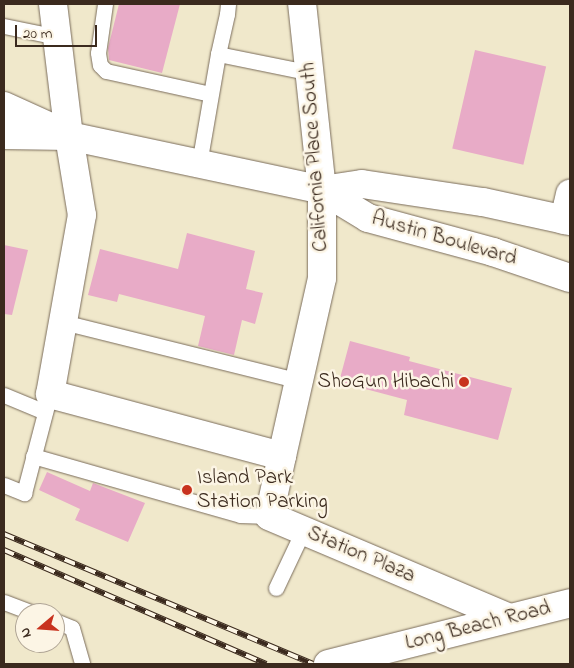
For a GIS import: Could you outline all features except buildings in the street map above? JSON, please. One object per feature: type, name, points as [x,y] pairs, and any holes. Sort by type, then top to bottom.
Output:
[{"type":"street","points":[[53,4],[69,136],[82,215],[47,403],[282,456],[270,516]]},
{"type":"street","name":"California Place South","points":[[282,456],[322,278],[322,190],[311,73],[302,4]]},
{"type":"street","name":"Austin Boulevard","points":[[4,106],[69,136]]},
{"type":"street","name":"Austin Boulevard","points":[[4,135],[69,136],[322,190],[368,218],[493,252],[570,278]]},
{"type":"street","name":"Austin Boulevard","points":[[322,190],[362,184],[483,202],[568,212]]},
{"type":"street","name":"Station Plaza","points":[[270,516],[509,618]]},
{"type":"street","name":"Long Beach Road","points":[[328,664],[570,603]]},
{"type":"lane","points":[[105,4],[98,54],[100,65],[106,71],[211,94]]},
{"type":"lane","points":[[198,164],[218,54],[228,14],[228,4]]},
{"type":"lane","points":[[4,26],[57,37]]},
{"type":"lane","points":[[218,54],[311,73]]},
{"type":"lane","points":[[63,322],[300,381]]},
{"type":"lane","points":[[4,395],[47,403],[24,493],[4,485]]},
{"type":"lane","points":[[33,456],[232,513],[270,516]]},
{"type":"lane","points":[[276,588],[303,531]]},
{"type":"lane","points":[[65,626],[72,628],[82,664]]},
{"type":"railway","points":[[4,534],[313,664]]},
{"type":"railway","points":[[4,550],[266,664]]},
{"type":"place","name":"ShoGun Hibachi","points":[[464,382]]},
{"type":"place","name":"Island Park Station Parking","points":[[187,490]]}]
